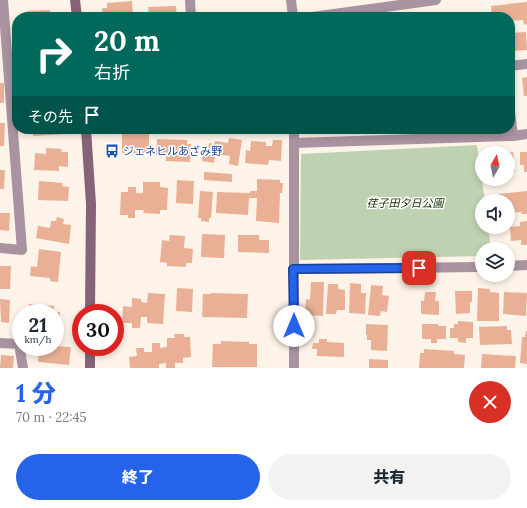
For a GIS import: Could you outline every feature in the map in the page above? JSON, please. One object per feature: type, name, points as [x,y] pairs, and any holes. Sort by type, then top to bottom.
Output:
[{"type":"street","points":[[3,0],[12,118]]},
{"type":"street","points":[[75,0],[76,12]]},
{"type":"street","points":[[190,0],[191,12]]},
{"type":"street","points":[[291,0],[292,12]]},
{"type":"street","points":[[348,12],[436,0]]},
{"type":"street","points":[[515,65],[527,64]]},
{"type":"street","points":[[0,248],[22,250],[13,134]]},
{"type":"street","points":[[86,134],[91,204],[90,304]]},
{"type":"street","points":[[294,134],[294,368]]},
{"type":"street","points":[[294,143],[513,136],[527,134]]},
{"type":"street","points":[[515,266],[527,265]]},
{"type":"street","points":[[293,269],[475,268]]},
{"type":"street","points":[[0,343],[19,344],[23,368]]},
{"type":"street","points":[[90,356],[90,368]]},
{"type":"green space","name":"荏子田夕日公園","points":[[477,145],[475,146],[475,186],[483,186],[484,194],[475,194],[475,234],[489,234],[490,242],[475,242],[475,256],[300,260],[301,154]]},
{"type":"building","points":[[132,1],[133,12],[102,12],[102,8],[107,8],[107,3]]},
{"type":"building","points":[[527,2],[527,24],[524,25],[523,20],[515,21],[515,12],[492,12],[491,6]]},
{"type":"building","points":[[176,6],[177,12],[149,12],[148,7]]},
{"type":"building","points":[[50,10],[50,12],[27,12]]},
{"type":"building","points":[[526,32],[527,50],[515,51],[515,33]]},
{"type":"building","points":[[527,77],[527,96],[524,96],[522,78]]},
{"type":"building","points":[[0,83],[4,83],[4,103],[0,103]]},
{"type":"building","points":[[0,123],[5,123],[4,146],[0,146]]},
{"type":"building","points":[[33,134],[67,134],[33,136]]},
{"type":"building","points":[[122,134],[149,134],[149,153],[122,153]]},
{"type":"building","points":[[229,138],[242,140],[238,166],[229,164],[230,156],[215,154],[214,163],[202,161],[204,150],[208,150],[209,143],[214,144],[215,141],[228,143]]},
{"type":"building","points":[[157,139],[187,140],[187,144],[191,144],[190,162],[166,161],[166,155],[156,155]]},
{"type":"building","points":[[273,140],[282,140],[281,161],[269,160],[268,165],[245,163],[246,150],[250,151],[251,141],[266,142],[266,146],[272,146]]},
{"type":"building","points":[[46,148],[62,149],[61,152],[68,152],[68,167],[59,166],[59,171],[34,170],[35,153],[46,154]]},
{"type":"building","points":[[520,152],[527,152],[527,172],[524,172],[524,165],[520,165]]},
{"type":"building","points":[[0,170],[5,170],[4,189],[0,189]]},
{"type":"building","points":[[204,172],[232,174],[232,182],[204,180]]},
{"type":"building","points":[[257,179],[280,180],[280,183],[283,183],[282,193],[280,193],[279,223],[256,221],[257,198],[249,198],[248,215],[216,213],[217,192],[250,193],[250,191],[257,191]]},
{"type":"building","points":[[177,180],[194,181],[193,204],[176,203]]},
{"type":"building","points":[[39,181],[63,183],[62,186],[69,187],[68,201],[38,200]]},
{"type":"building","points":[[143,182],[160,182],[160,187],[168,188],[167,210],[160,210],[160,214],[143,213],[144,210],[135,210],[135,218],[128,218],[128,215],[120,215],[121,192],[128,192],[128,187],[136,187],[136,193],[143,193]]},
{"type":"building","points":[[200,191],[213,192],[211,218],[209,218],[209,222],[201,221],[201,218],[198,218]]},
{"type":"building","points":[[527,191],[527,214],[522,214],[521,212],[515,212],[515,194],[498,194]]},
{"type":"building","points":[[0,213],[10,213],[9,231],[0,230]]},
{"type":"building","points":[[57,217],[64,219],[63,224],[71,225],[69,244],[36,238],[38,226],[50,228],[51,221],[56,221]]},
{"type":"building","points":[[527,221],[527,245],[521,245],[521,240],[511,241],[510,234],[515,234],[515,226],[520,226],[520,222]]},
{"type":"building","points":[[202,234],[225,235],[224,258],[201,257]]},
{"type":"building","points":[[170,235],[185,236],[184,248],[193,249],[192,263],[186,263],[186,267],[167,266],[167,263],[160,262],[162,240],[169,241]]},
{"type":"building","points":[[238,235],[259,235],[259,240],[269,240],[269,253],[238,252]]},
{"type":"building","points":[[39,249],[61,252],[58,282],[50,281],[50,278],[30,276],[31,266],[37,267]]},
{"type":"building","points":[[0,266],[11,266],[10,289],[0,289]]},
{"type":"building","points":[[311,282],[324,282],[323,316],[305,315],[306,299],[310,300]]},
{"type":"building","points":[[350,283],[361,284],[361,293],[366,293],[365,314],[349,313]]},
{"type":"building","points":[[328,284],[338,284],[338,289],[345,290],[345,310],[337,310],[336,314],[326,314]]},
{"type":"building","points":[[371,285],[383,286],[382,295],[389,296],[387,312],[381,311],[380,316],[368,315]]},
{"type":"building","points":[[177,288],[193,289],[192,312],[176,311]]},
{"type":"building","points":[[478,288],[490,289],[490,292],[499,293],[499,321],[477,321]]},
{"type":"building","points":[[455,291],[472,291],[470,313],[456,314]]},
{"type":"building","points":[[425,292],[436,292],[435,301],[439,301],[439,315],[421,314],[421,301],[424,301]]},
{"type":"building","points":[[504,292],[527,293],[526,316],[503,314]]},
{"type":"building","points":[[148,293],[165,294],[163,324],[147,323],[147,317],[141,317],[140,328],[132,328],[132,323],[124,323],[124,306],[132,307],[132,298],[141,299],[141,302],[147,303]]},
{"type":"building","points":[[203,294],[248,294],[247,318],[202,317]]},
{"type":"building","points":[[0,299],[10,300],[9,323],[1,322]]},
{"type":"building","points":[[458,321],[473,322],[473,338],[466,338],[466,343],[458,342],[458,338],[450,338],[450,328],[454,328],[454,324],[458,324]]},
{"type":"building","points":[[366,324],[388,325],[387,351],[371,350],[371,340],[367,340],[366,335]]},
{"type":"building","points":[[422,324],[438,324],[439,326],[446,326],[446,339],[437,339],[437,343],[431,343],[431,339],[422,339]]},
{"type":"building","points":[[507,326],[507,330],[511,330],[512,344],[480,345],[479,327]]},
{"type":"building","points":[[526,331],[527,364],[520,363],[522,337],[525,337]]},
{"type":"building","points":[[174,334],[184,334],[184,337],[190,337],[191,357],[183,358],[183,363],[175,363],[175,368],[166,368],[166,363],[159,364],[159,368],[130,368],[129,357],[137,356],[136,348],[144,348],[144,352],[152,352],[152,343],[160,343],[160,348],[167,347],[167,338],[175,338]]},
{"type":"building","points":[[319,339],[327,339],[327,342],[344,343],[344,357],[317,356],[317,349],[312,349],[313,343],[319,343]]},
{"type":"building","points":[[221,341],[249,342],[249,344],[257,344],[257,367],[212,367],[213,344],[221,344]]},
{"type":"building","points":[[64,347],[71,347],[69,365],[38,362],[38,356],[64,356]]},
{"type":"building","points":[[424,349],[454,351],[454,354],[465,355],[464,368],[419,368],[420,353],[424,353]]},
{"type":"building","points":[[482,354],[516,356],[515,368],[481,368]]},
{"type":"building","points":[[1,355],[14,356],[13,368],[0,368]]},
{"type":"building","points":[[369,359],[388,360],[388,368],[369,368]]},
{"type":"place","name":"ジェネヒルあざみ野","points":[[112,151]]},
{"type":"route","points":[[294,326],[293,269],[419,268]]}]
